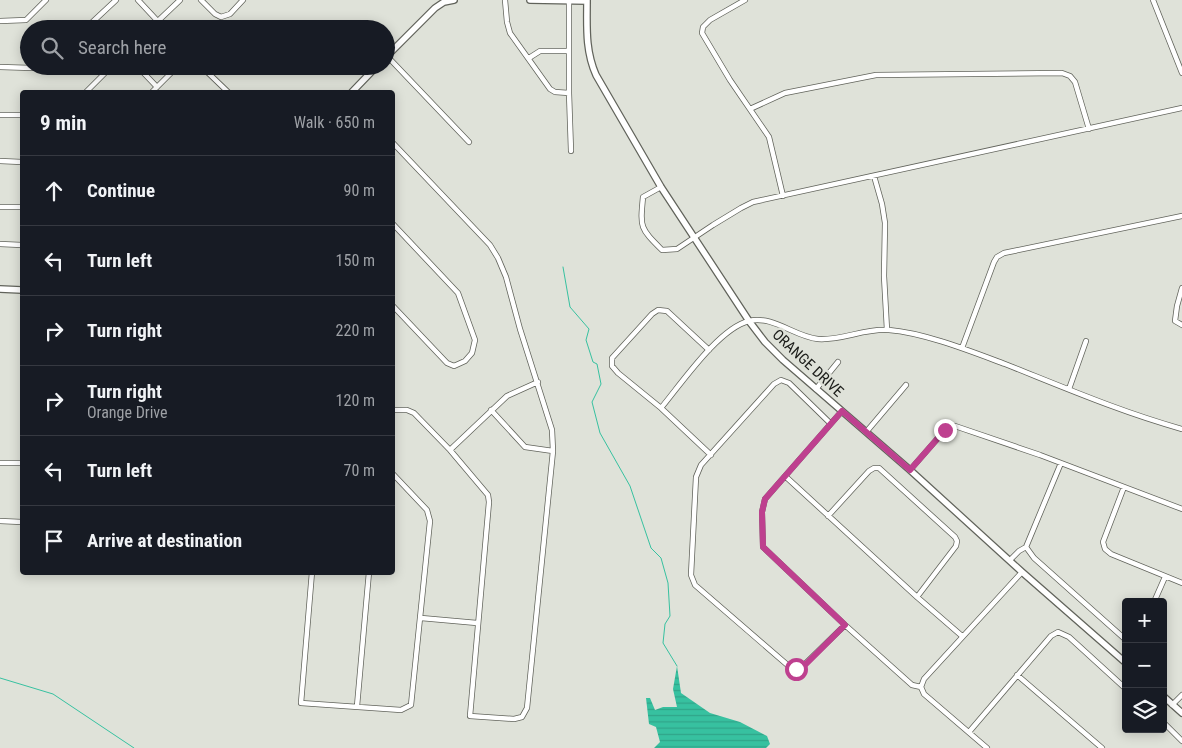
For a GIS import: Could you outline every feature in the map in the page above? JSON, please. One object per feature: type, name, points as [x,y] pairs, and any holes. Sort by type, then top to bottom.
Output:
[{"type":"street","points":[[26,20],[46,0]]},
{"type":"street","points":[[95,20],[116,0]]},
{"type":"street","points":[[138,0],[157,20]]},
{"type":"street","points":[[159,20],[180,0]]},
{"type":"street","points":[[201,0],[215,14],[221,17],[230,14],[243,0]]},
{"type":"street","points":[[395,49],[435,8],[444,2],[454,0]]},
{"type":"street","points":[[505,0],[508,30],[550,89],[556,92],[569,93]]},
{"type":"street","points":[[530,0],[587,0]]},
{"type":"street","points":[[569,0],[571,150]]},
{"type":"street","name":"ORANGE DRIVE","points":[[587,0],[588,44],[590,60],[596,75],[661,187],[749,320],[774,351],[867,431],[1022,572],[1122,660]]},
{"type":"street","points":[[745,0],[710,20],[703,27],[702,34],[771,142],[783,196]]},
{"type":"street","points":[[1153,0],[1182,73]]},
{"type":"street","points":[[0,21],[20,20]]},
{"type":"street","points":[[529,58],[540,51],[569,51]]},
{"type":"street","points":[[395,65],[469,142]]},
{"type":"street","points":[[0,67],[20,68]]},
{"type":"street","points":[[750,109],[785,93],[876,75],[1062,73],[1070,76],[1074,82],[1090,129]]},
{"type":"street","points":[[88,90],[103,75]]},
{"type":"street","points":[[146,75],[157,87]]},
{"type":"street","points":[[154,90],[169,75]]},
{"type":"street","points":[[210,75],[226,90]]},
{"type":"street","points":[[354,90],[368,75]]},
{"type":"street","points":[[661,187],[644,197],[641,220],[643,231],[662,250],[678,249],[753,202],[1182,108]]},
{"type":"street","points":[[0,115],[20,115]]},
{"type":"street","points":[[395,145],[490,245],[498,258],[506,277],[520,329],[552,430],[553,451],[527,708],[522,717],[514,719],[470,716],[489,498],[486,491],[450,450],[414,413],[407,410],[395,410]]},
{"type":"street","points":[[0,161],[20,162]]},
{"type":"street","points":[[874,176],[885,223],[884,276],[887,330]]},
{"type":"street","points":[[0,207],[20,207]]},
{"type":"street","points":[[962,348],[997,257],[1004,253],[1182,217]]},
{"type":"street","points":[[395,226],[458,293],[475,340],[472,353],[465,361],[454,366],[447,363],[395,308]]},
{"type":"street","points":[[0,244],[20,245]]},
{"type":"street","points":[[1182,288],[1175,315],[1175,321],[1182,325]]},
{"type":"street","points":[[0,289],[20,290]]},
{"type":"street","points":[[709,350],[667,311],[658,310],[652,314],[612,358],[612,366],[712,454]]},
{"type":"street","points":[[661,408],[709,350],[730,329],[749,320],[772,323],[821,339],[887,330],[914,334],[962,348],[1130,413],[1182,429]]},
{"type":"street","points":[[1069,389],[1086,341]]},
{"type":"street","points":[[816,389],[838,362]]},
{"type":"street","points":[[830,423],[789,383],[781,380],[774,384],[701,465],[696,477],[691,575],[696,585],[791,668],[802,668],[845,625]]},
{"type":"street","points":[[450,450],[510,394],[538,382]]},
{"type":"street","points":[[867,431],[906,385]]},
{"type":"street","points":[[491,410],[525,447],[553,451]]},
{"type":"street","points":[[842,411],[765,499],[762,512],[763,547],[845,625],[912,685],[922,686]]},
{"type":"street","points":[[910,470],[945,430],[954,426],[1061,463],[1182,510]]},
{"type":"street","points":[[0,463],[20,463]]},
{"type":"street","points":[[1010,560],[1019,551],[1026,548],[1061,463]]},
{"type":"street","points":[[828,516],[869,471],[879,468],[955,537],[957,541],[956,546],[917,597]]},
{"type":"street","points":[[312,575],[301,703],[402,710],[411,706],[430,522],[426,510],[395,476]]},
{"type":"street","points":[[785,476],[962,636]]},
{"type":"street","points":[[1124,487],[1103,542],[1105,550],[1182,583]]},
{"type":"street","points":[[0,521],[20,522]]},
{"type":"street","points":[[1026,548],[1034,558],[1122,636]]},
{"type":"street","points":[[987,748],[924,694],[922,686],[924,679],[1022,572]]},
{"type":"street","points":[[357,706],[369,575]]},
{"type":"street","points":[[1156,598],[1165,576]]},
{"type":"street","points":[[420,618],[477,623]]},
{"type":"street","points":[[969,732],[1017,674],[1051,636],[1058,632],[1069,637],[1125,688]]},
{"type":"street","points":[[1017,674],[1102,748]]},
{"type":"street","points":[[1172,705],[1182,695]]},
{"type":"street","points":[[1167,700],[1182,713]]},
{"type":"street","points":[[1167,726],[1182,741]]},
{"type":"shaded area","points":[[677,666],[681,693],[710,713],[740,722],[767,736],[770,744],[766,748],[654,748],[660,742],[656,727],[649,724],[646,698],[650,698],[655,710],[663,707],[677,707],[673,689]]},
{"type":"waterway","points":[[563,267],[570,307],[589,329],[586,340],[593,362],[597,364],[601,384],[592,402],[600,433],[630,486],[651,548],[661,558],[668,583],[670,616],[665,624],[663,643],[677,666]]},
{"type":"waterway","points":[[0,678],[53,694],[134,748]]},
{"type":"route","points":[[796,669],[802,668],[845,625],[763,547],[762,512],[765,499],[842,411],[910,470],[945,430]]}]
